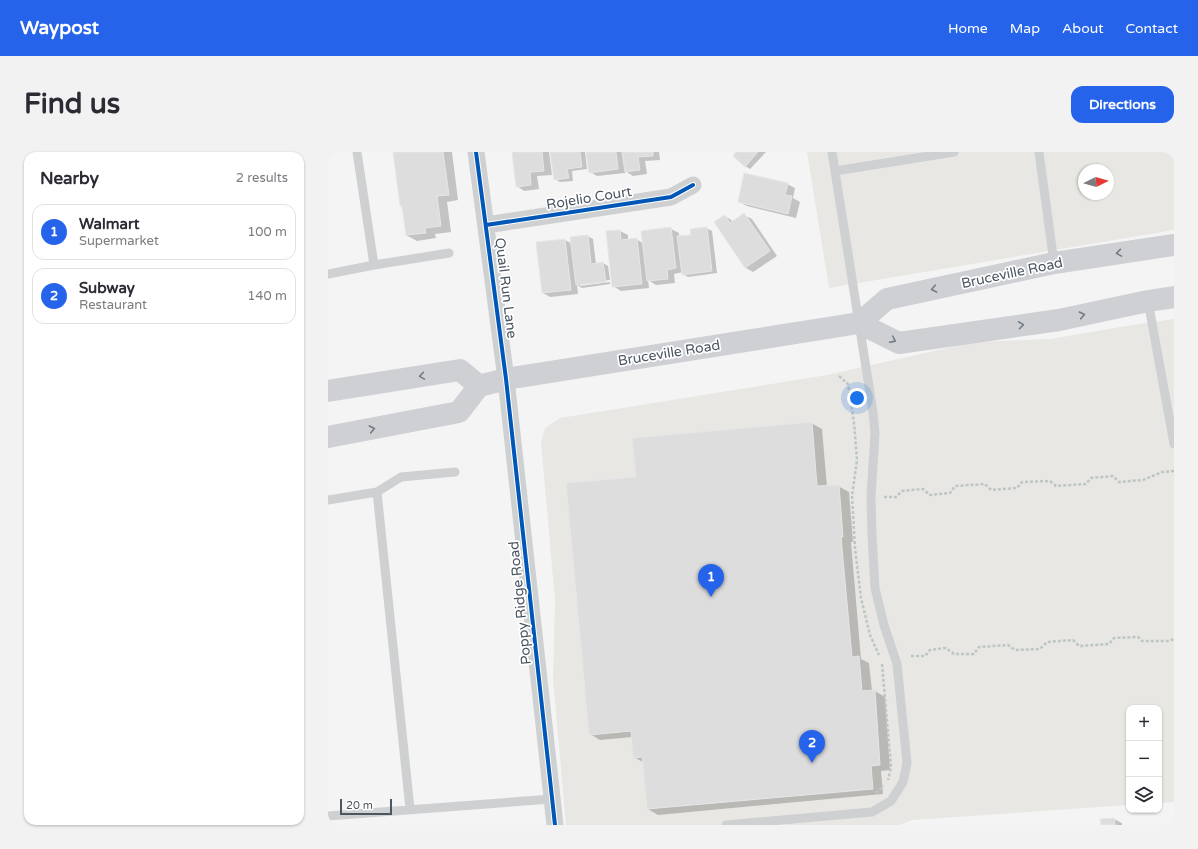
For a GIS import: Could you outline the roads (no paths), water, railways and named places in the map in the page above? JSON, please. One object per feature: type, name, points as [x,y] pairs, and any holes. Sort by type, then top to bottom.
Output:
[{"type":"main road","name":"Bruceville Road","points":[[479,386],[506,379],[858,323],[887,299],[1054,263],[1174,245]]},
{"type":"main road","points":[[858,323],[899,343],[1059,320],[1174,297]]},
{"type":"main road","points":[[328,391],[460,370],[479,386],[460,412],[328,437]]},
{"type":"street","name":"Quail Run Lane","points":[[476,152],[506,379]]},
{"type":"street","name":"Rojelio Court","points":[[486,225],[671,196],[693,185]]},
{"type":"street","name":"Poppy Ridge Road","points":[[506,379],[555,825]]},
{"type":"lane","points":[[357,152],[374,265]]},
{"type":"lane","points":[[726,825],[872,812],[891,801],[903,782],[907,763],[897,664],[884,625],[875,588],[871,496],[875,433],[873,412],[832,152]]},
{"type":"lane","points":[[835,171],[954,152]]},
{"type":"lane","points":[[1039,152],[1054,263]]},
{"type":"lane","points":[[328,274],[449,253]]},
{"type":"lane","points":[[1148,301],[1174,444]]},
{"type":"lane","points":[[328,500],[377,492],[401,477],[455,472]]},
{"type":"lane","points":[[377,492],[410,809]]},
{"type":"lane","points":[[328,816],[552,799]]},
{"type":"place","name":"Walmart","points":[[711,597]]},
{"type":"place","name":"Subway","points":[[812,763]]}]
